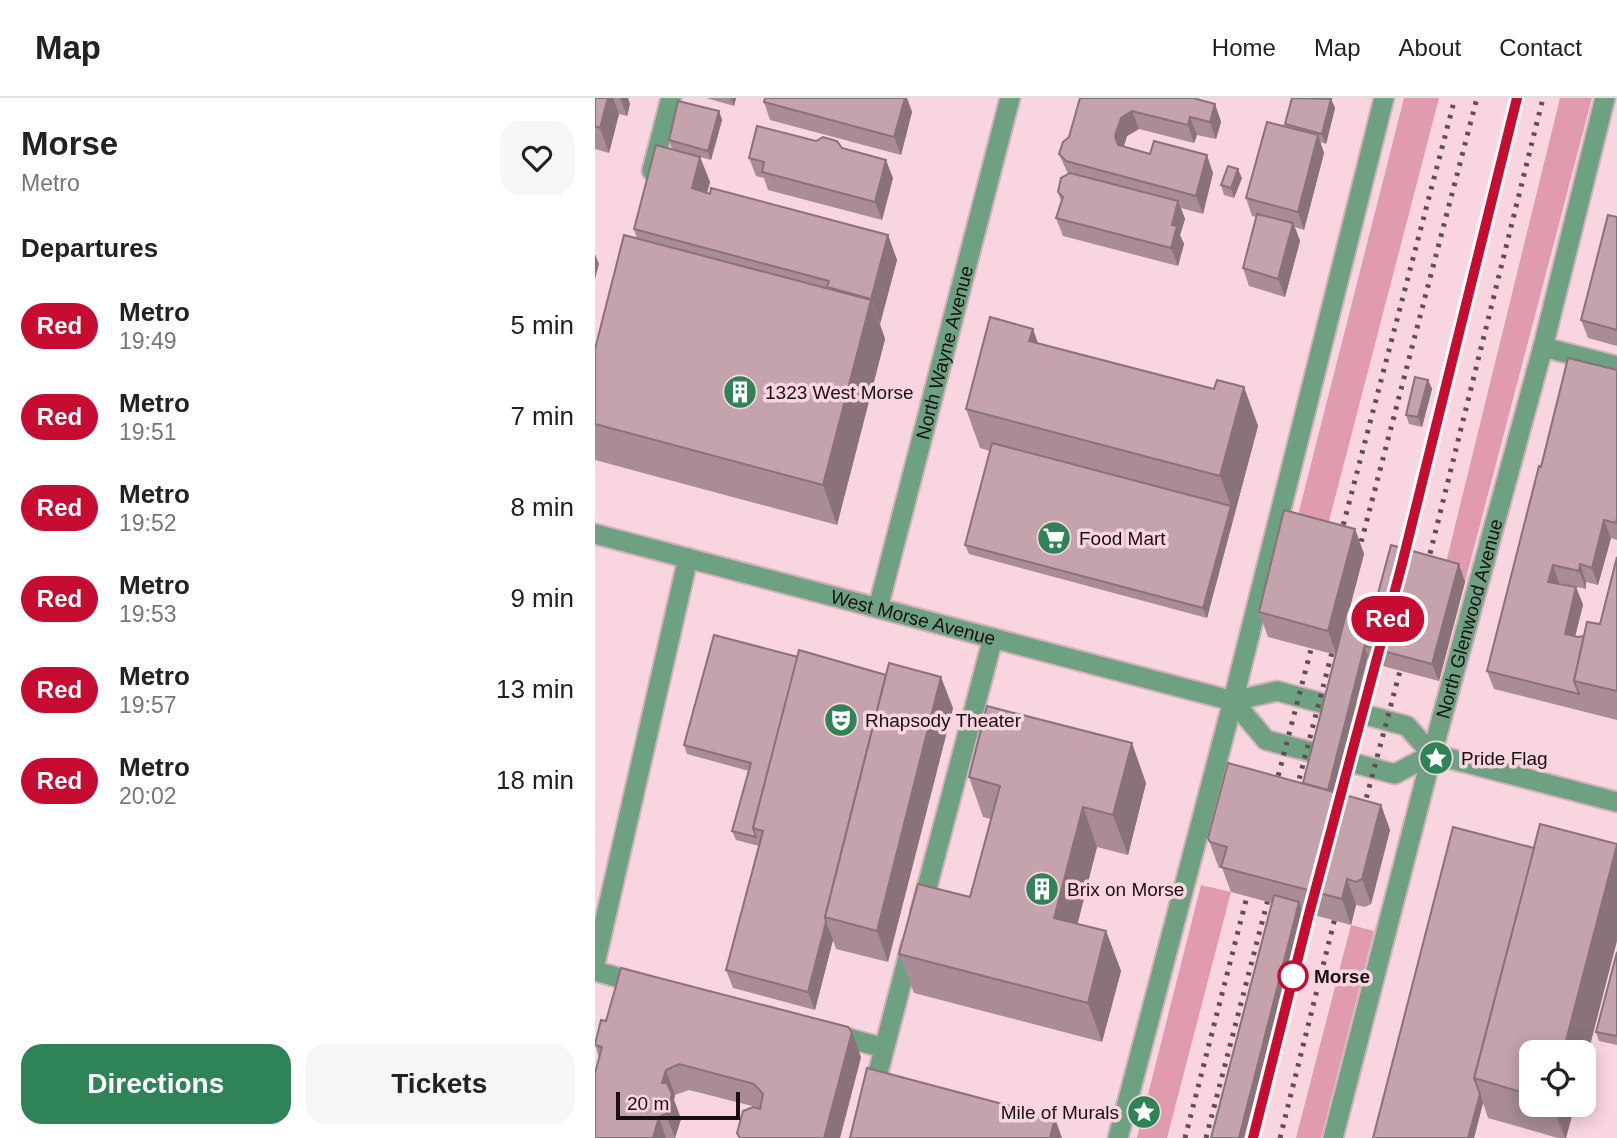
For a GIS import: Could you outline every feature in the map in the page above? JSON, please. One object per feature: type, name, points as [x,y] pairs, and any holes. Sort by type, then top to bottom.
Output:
[{"type":"street","points":[[647,191],[671,98]]},
{"type":"street","name":"North Wayne Avenue","points":[[877,608],[1010,98]]},
{"type":"street","points":[[1118,1138],[1233,701],[1384,98]]},
{"type":"street","name":"North Glenwood Avenue","points":[[1333,1138],[1543,347],[1605,98]]},
{"type":"street","points":[[1543,347],[1617,366]]},
{"type":"street","name":"West Morse Avenue","points":[[595,534],[1233,701],[1277,691],[1407,726],[1433,754]]},
{"type":"street","points":[[595,964],[688,558]]},
{"type":"street","points":[[861,1138],[993,638]]},
{"type":"street","points":[[1233,701],[1266,740],[1317,754],[1395,774],[1433,754],[1617,802]]},
{"type":"street","points":[[595,971],[661,989]]},
{"type":"street","points":[[805,1027],[884,1048]]},
{"type":"shaded area","points":[[1404,98],[1439,98],[1323,544],[1293,535]]},
{"type":"shaded area","points":[[1560,98],[1592,98],[1465,582],[1443,575]]},
{"type":"shaded area","points":[[1201,885],[1231,892],[1167,1138],[1137,1138]]},
{"type":"shaded area","points":[[1351,925],[1374,931],[1321,1138],[1296,1138]]},
{"type":"building","points":[[595,98],[608,98],[600,128],[595,126]]},
{"type":"building","points":[[765,98],[905,98],[894,137],[764,102]]},
{"type":"building","points":[[1080,98],[1193,98],[1215,104],[1210,122],[1190,117],[1188,125],[1132,111],[1121,118],[1115,136],[1118,145],[1150,154],[1154,141],[1207,155],[1196,196],[1066,161],[1059,154],[1063,142],[1069,137]]},
{"type":"building","points":[[1292,98],[1331,99],[1322,134],[1285,124]]},
{"type":"building","points":[[678,101],[719,111],[708,151],[669,140]]},
{"type":"building","points":[[1267,122],[1318,135],[1298,212],[1246,198]]},
{"type":"building","points":[[757,126],[816,141],[823,137],[837,141],[842,148],[886,160],[875,202],[762,172],[764,162],[749,158]]},
{"type":"building","points":[[656,145],[700,157],[692,188],[710,194],[711,188],[888,235],[871,299],[827,287],[829,281],[634,229]]},
{"type":"building","points":[[1228,166],[1238,169],[1231,188],[1221,185]]},
{"type":"building","points":[[1070,173],[1178,201],[1172,225],[1177,226],[1171,248],[1056,218],[1063,197],[1058,192],[1061,178]]},
{"type":"building","points":[[1257,214],[1293,223],[1278,279],[1243,268]]},
{"type":"building","points":[[1608,215],[1617,217],[1617,330],[1581,320]]},
{"type":"building","name":"1323 West Morse","points":[[624,235],[871,300],[823,485],[595,424],[595,349]]},
{"type":"building","points":[[990,317],[1033,329],[1029,341],[1214,389],[1217,380],[1244,387],[1220,476],[966,409]]},
{"type":"building","points":[[1568,358],[1617,370],[1616,523],[1604,520],[1592,568],[1580,564],[1579,571],[1553,565],[1548,582],[1576,587],[1565,634],[1584,636],[1574,681],[1579,694],[1487,671]]},
{"type":"building","points":[[1415,377],[1428,380],[1418,417],[1406,415]]},
{"type":"building","points":[[992,443],[1231,506],[1203,608],[965,545]]},
{"type":"building","points":[[1284,510],[1355,529],[1328,631],[1259,612]]},
{"type":"building","points":[[1391,545],[1459,564],[1432,664],[1364,646]]},
{"type":"building","points":[[1617,557],[1617,691],[1574,681],[1587,622],[1600,624]]},
{"type":"building","points":[[1347,610],[1372,617],[1328,790],[1303,783]]},
{"type":"building","points":[[714,635],[798,657],[753,828],[756,837],[732,831],[751,763],[684,745]]},
{"type":"building","points":[[799,650],[886,675],[808,992],[726,970],[763,831],[753,828]]},
{"type":"building","points":[[889,663],[941,677],[877,931],[825,917]]},
{"type":"building","name":"Brix on Morse","points":[[987,706],[1132,743],[1113,815],[1083,807],[1054,918],[1106,931],[1088,1003],[899,954],[918,884],[970,897],[1000,786],[969,777]]},
{"type":"building","points":[[1228,763],[1381,805],[1362,879],[1356,882],[1347,879],[1342,899],[1221,867],[1227,847],[1210,842],[1208,838]]},
{"type":"building","points":[[1540,824],[1617,844],[1566,1040],[1519,1040],[1519,1091],[1474,1078]]},
{"type":"building","points":[[1453,827],[1534,848],[1474,1078],[1480,1094],[1468,1138],[1373,1138]]},
{"type":"building","points":[[1274,895],[1299,902],[1239,1138],[1211,1138]]},
{"type":"building","points":[[1617,952],[1617,1036],[1596,1032]]},
{"type":"building","points":[[621,968],[848,1027],[852,1032],[824,1138],[740,1138],[737,1133],[743,1111],[753,1107],[760,1109],[763,1094],[754,1084],[679,1064],[666,1070],[662,1083],[667,1083],[672,1094],[666,1114],[659,1117],[653,1138],[595,1138],[595,1073],[602,1047],[595,1044],[601,1020],[606,1021]]},
{"type":"building","points":[[867,1068],[1055,1118],[1050,1138],[850,1138]]},
{"type":"railway","points":[[1338,545],[1455,98]]},
{"type":"railway","points":[[1356,562],[1477,98]]},
{"type":"railway","points":[[1401,569],[1517,98]]},
{"type":"railway","points":[[1425,574],[1543,98]]},
{"type":"railway","points":[[1273,796],[1316,630]]},
{"type":"railway","points":[[1294,799],[1336,637]]},
{"type":"railway","points":[[1336,813],[1380,647]]},
{"type":"railway","points":[[1361,818],[1405,652]]},
{"type":"railway","points":[[1185,1138],[1252,877]]},
{"type":"railway","points":[[1206,1138],[1272,884]]},
{"type":"railway","points":[[1253,1138],[1315,894]]},
{"type":"railway","points":[[1280,1138],[1339,902]]},
{"type":"metro line","name":"Red","points":[[1253,1138],[1402,564],[1517,98]]},
{"type":"place","name":"1323 West Morse","points":[[740,392]]},
{"type":"place","name":"Food Mart","points":[[1054,538]]},
{"type":"place","name":"Rhapsody Theater","points":[[841,720]]},
{"type":"place","name":"Pride Flag","points":[[1436,758]]},
{"type":"place","name":"Brix on Morse","points":[[1042,889]]},
{"type":"place","name":"Morse","points":[[1293,976]]},
{"type":"place","name":"Mile of Murals","points":[[1144,1112]]}]
